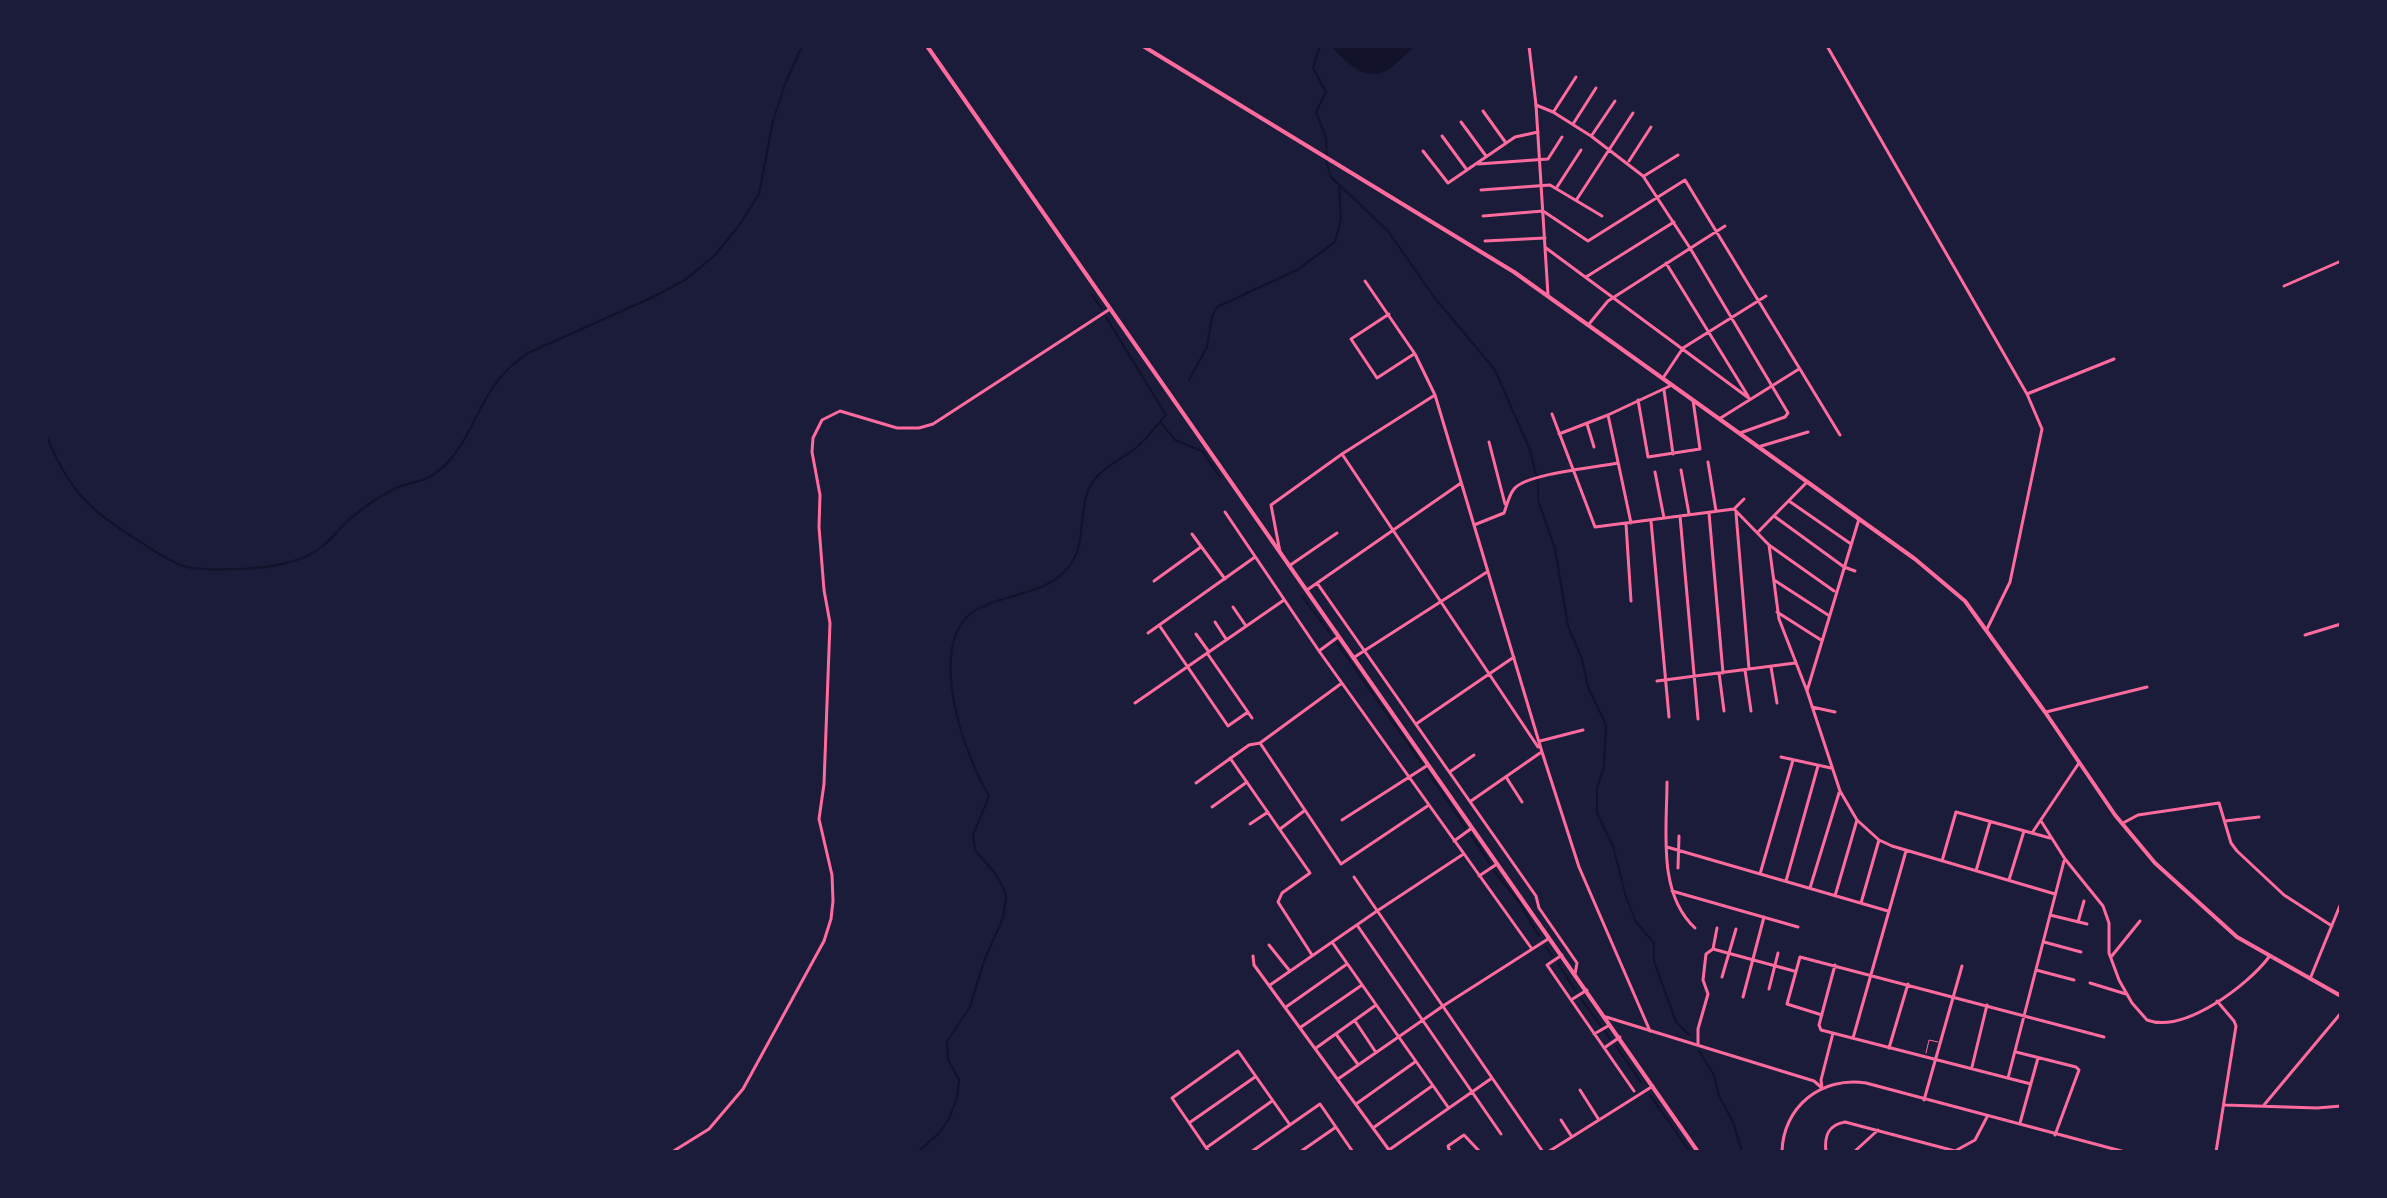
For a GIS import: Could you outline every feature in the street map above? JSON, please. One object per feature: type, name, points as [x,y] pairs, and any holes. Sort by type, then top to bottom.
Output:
[{"type":"main road","points":[[927,46],[1698,1152]]},
{"type":"main road","points":[[1143,46],[1469,242],[1589,324],[1940,579],[1965,601],[2122,824],[2155,863],[2237,937],[2341,996]]},
{"type":"street","points":[[1529,46],[1536,105],[1548,295]]},
{"type":"street","points":[[1827,46],[2027,394],[2042,429],[2010,582],[1986,630]]},
{"type":"street","points":[[1553,112],[1576,77]]},
{"type":"street","points":[[1573,124],[1596,88]]},
{"type":"street","points":[[1591,136],[1615,101]]},
{"type":"street","points":[[1536,105],[1573,124],[1643,176],[1690,248],[1787,415],[1738,434]]},
{"type":"street","points":[[1483,111],[1506,143]]},
{"type":"street","points":[[1577,199],[1633,113]]},
{"type":"street","points":[[1461,122],[1486,156]]},
{"type":"street","points":[[1628,163],[1651,127]]},
{"type":"street","points":[[1423,151],[1448,183],[1520,135],[1538,132]]},
{"type":"street","points":[[1442,136],[1467,170]]},
{"type":"street","points":[[1475,164],[1548,159],[1562,137]]},
{"type":"street","points":[[1556,187],[1581,150]]},
{"type":"street","points":[[1643,176],[1678,155]]},
{"type":"street","points":[[1483,216],[1543,211],[1588,241],[1685,180],[1840,435]]},
{"type":"street","points":[[1481,190],[1542,185],[1556,187],[1602,216]]},
{"type":"street","points":[[1586,277],[1674,222]]},
{"type":"street","points":[[1589,324],[1601,307],[1614,297],[1725,226]]},
{"type":"street","points":[[1485,241],[1545,238]]},
{"type":"street","points":[[1546,248],[1750,399]]},
{"type":"street","points":[[2284,286],[2341,261]]},
{"type":"street","points":[[1666,263],[1750,399]]},
{"type":"street","points":[[1365,281],[1415,354],[1435,395],[1538,741],[1579,867],[1650,1031]]},
{"type":"street","points":[[1663,378],[1683,348],[1766,296]]},
{"type":"street","points":[[672,1152],[709,1129],[743,1089],[824,941],[831,919],[833,883],[819,819],[824,784],[830,638],[819,527],[820,495],[812,452],[817,428],[825,417],[840,411],[897,428],[919,428],[933,424],[1110,309]]},
{"type":"street","points":[[1389,314],[1351,339],[1377,378],[1415,354]]},
{"type":"street","points":[[2027,394],[2114,359]]},
{"type":"street","points":[[1719,419],[1799,369]]},
{"type":"street","points":[[1559,434],[1672,385]]},
{"type":"street","points":[[1664,389],[1673,454]]},
{"type":"street","points":[[1280,554],[1271,505],[1342,454],[1435,395]]},
{"type":"street","points":[[1638,400],[1648,457],[1700,449],[1693,400]]},
{"type":"street","points":[[1552,414],[1595,527],[1735,510],[1769,545],[1836,592]]},
{"type":"street","points":[[1608,415],[1622,476],[1628,524],[1631,601]]},
{"type":"street","points":[[1587,424],[1594,447]]},
{"type":"street","points":[[1758,447],[1808,432]]},
{"type":"street","points":[[1489,442],[1504,489],[1506,508]]},
{"type":"street","points":[[1342,454],[1542,752]]},
{"type":"street","points":[[1708,462],[1716,511]]},
{"type":"street","points":[[1473,526],[1501,516],[1515,487],[1522,482],[1618,463]]},
{"type":"street","points":[[1681,470],[1690,514]]},
{"type":"street","points":[[1655,472],[1664,518]]},
{"type":"street","points":[[1758,532],[1807,482]]},
{"type":"street","points":[[1306,591],[1461,483]]},
{"type":"street","points":[[1744,499],[1735,510],[1751,711]]},
{"type":"street","points":[[1789,501],[1851,544]]},
{"type":"street","points":[[1225,512],[1319,651],[1532,949]]},
{"type":"street","points":[[1709,512],[1724,711]]},
{"type":"street","points":[[1680,516],[1698,719]]},
{"type":"street","points":[[1774,516],[1844,567],[1855,571]]},
{"type":"street","points":[[1807,691],[1859,519]]},
{"type":"street","points":[[1651,520],[1669,717]]},
{"type":"street","points":[[1289,566],[1337,533]]},
{"type":"street","points":[[1192,534],[1225,579]]},
{"type":"street","points":[[1769,545],[1777,612],[1807,691],[1831,768],[1857,820],[1879,840],[1906,851],[2055,894]]},
{"type":"street","points":[[1154,581],[1201,547]]},
{"type":"street","points":[[1148,633],[1255,557]]},
{"type":"street","points":[[1353,658],[1487,572]]},
{"type":"street","points":[[1774,580],[1828,615]]},
{"type":"street","points":[[1317,583],[1536,896],[1539,908],[1577,963],[1575,974]]},
{"type":"street","points":[[1135,703],[1284,600]]},
{"type":"street","points":[[1233,607],[1246,626]]},
{"type":"street","points":[[1777,612],[1821,640]]},
{"type":"street","points":[[1215,622],[1227,640]]},
{"type":"street","points":[[2305,635],[2341,624]]},
{"type":"street","points":[[1159,625],[1228,726],[1248,712]]},
{"type":"street","points":[[1196,634],[1252,718]]},
{"type":"street","points":[[1319,651],[1338,636]]},
{"type":"street","points":[[1416,724],[1514,657]]},
{"type":"street","points":[[1657,681],[1795,663]]},
{"type":"street","points":[[1770,666],[1777,703]]},
{"type":"street","points":[[1196,783],[1253,742],[1260,743],[1342,683]]},
{"type":"street","points":[[2045,712],[2147,687]]},
{"type":"street","points":[[1812,707],[1835,712]]},
{"type":"street","points":[[1538,741],[1583,730]]},
{"type":"street","points":[[1260,743],[1341,864],[1429,805]]},
{"type":"street","points":[[1471,801],[1542,752]]},
{"type":"street","points":[[1451,771],[1474,755]]},
{"type":"street","points":[[1781,757],[1831,768]]},
{"type":"street","points":[[1230,758],[1310,873],[1278,897],[1278,905],[1312,955]]},
{"type":"street","points":[[1760,874],[1793,760]]},
{"type":"street","points":[[2032,833],[2079,763]]},
{"type":"street","points":[[1342,820],[1428,765]]},
{"type":"street","points":[[1786,882],[1818,766]]},
{"type":"street","points":[[1506,777],[1522,802]]},
{"type":"street","points":[[1212,807],[1247,782]]},
{"type":"street","points":[[1667,782],[1667,847],[1672,891],[1684,918],[1695,928]]},
{"type":"street","points":[[1810,888],[1840,791]]},
{"type":"street","points":[[2122,824],[2138,815],[2219,803],[2231,843],[2258,873],[2284,895],[2332,926]]},
{"type":"street","points":[[1280,829],[1304,811]]},
{"type":"street","points":[[1250,824],[1268,812]]},
{"type":"street","points":[[1942,861],[1956,812],[2050,838]]},
{"type":"street","points":[[2225,821],[2259,817]]},
{"type":"street","points":[[1835,896],[1857,820]]},
{"type":"street","points":[[2041,821],[2065,859],[2105,910],[2111,957],[2126,994],[2142,1017],[2156,1023],[2185,1020],[2252,975],[2269,957]]},
{"type":"street","points":[[1976,871],[1990,822]]},
{"type":"street","points":[[1454,841],[1472,828]]},
{"type":"street","points":[[2009,880],[2024,831]]},
{"type":"street","points":[[1678,868],[1679,836]]},
{"type":"street","points":[[1861,903],[1879,840]]},
{"type":"street","points":[[1667,847],[1888,911]]},
{"type":"street","points":[[1853,1038],[1906,851]]},
{"type":"street","points":[[1270,985],[1464,854]]},
{"type":"street","points":[[2008,1078],[2065,859]]},
{"type":"street","points":[[1479,876],[1497,864]]},
{"type":"street","points":[[1354,877],[1545,1152],[1653,1086]]},
{"type":"street","points":[[1672,891],[1798,927]]},
{"type":"street","points":[[2078,922],[2084,901]]},
{"type":"street","points":[[2310,979],[2341,903]]},
{"type":"street","points":[[2050,915],[2087,924]]},
{"type":"street","points":[[1743,997],[1764,917]]},
{"type":"street","points":[[2111,957],[2140,921]]},
{"type":"street","points":[[1357,925],[1501,1134]]},
{"type":"street","points":[[1698,1045],[1698,1029],[1708,992],[1703,980],[1706,954],[1713,949],[1717,928]]},
{"type":"street","points":[[1722,977],[1736,929]]},
{"type":"street","points":[[1338,1079],[1550,937]]},
{"type":"street","points":[[1332,942],[1448,1107]]},
{"type":"street","points":[[2044,942],[2081,952]]},
{"type":"street","points":[[1269,945],[1290,971]]},
{"type":"street","points":[[1713,949],[1794,972]]},
{"type":"street","points":[[1769,989],[1778,953]]},
{"type":"street","points":[[1562,955],[1547,965],[1634,1091]]},
{"type":"street","points":[[1253,956],[1254,965],[1388,1151],[1492,1078]]},
{"type":"street","points":[[1822,1015],[1787,1004],[1800,957],[2104,1037]]},
{"type":"street","points":[[1286,1007],[1347,964]]},
{"type":"street","points":[[1835,965],[1819,1028],[2031,1084]]},
{"type":"street","points":[[1924,1100],[1962,966]]},
{"type":"street","points":[[2036,970],[2074,980]]},
{"type":"street","points":[[2090,983],[2126,994]]},
{"type":"street","points":[[1889,1048],[1908,984]]},
{"type":"street","points":[[1301,1027],[1362,985]]},
{"type":"street","points":[[1571,1000],[1587,990]]},
{"type":"street","points":[[2216,1152],[2236,1026],[2217,1001]]},
{"type":"street","points":[[1316,1048],[1376,1005]]},
{"type":"street","points":[[1971,1069],[1987,1005]]},
{"type":"street","points":[[2264,1105],[2341,1013]]},
{"type":"street","points":[[1606,1017],[1814,1081],[1822,1088]]},
{"type":"street","points":[[1355,1021],[1376,1052]]},
{"type":"street","points":[[1594,1034],[1611,1025]]},
{"type":"street","points":[[1822,1088],[1821,1080],[1833,1033]]},
{"type":"street","points":[[1336,1034],[1358,1064]]},
{"type":"street","points":[[1604,1048],[1620,1037]]},
{"type":"street","points":[[1273,1101],[1208,1150],[1172,1098],[1238,1051],[1290,1125]]},
{"type":"street","points":[[2015,1052],[2076,1067],[2080,1072],[2055,1135]]},
{"type":"street","points":[[2019,1125],[2038,1058]]},
{"type":"street","points":[[1356,1104],[1416,1062]]},
{"type":"street","points":[[1189,1123],[1256,1077]]},
{"type":"street","points":[[1782,1152],[1791,1116],[1804,1100],[1822,1088],[1844,1082],[1858,1082],[2125,1152]]},
{"type":"street","points":[[1373,1128],[1433,1085]]},
{"type":"street","points":[[1580,1090],[1599,1120]]},
{"type":"street","points":[[1251,1152],[1320,1104],[1352,1152]]},
{"type":"street","points":[[2225,1105],[2341,1106]]},
{"type":"street","points":[[1826,1152],[1827,1133],[1838,1124],[1849,1123],[1955,1151],[1975,1140],[1987,1116]]},
{"type":"street","points":[[1561,1120],[1572,1137]]},
{"type":"street","points":[[1300,1152],[1336,1127]]},
{"type":"street","points":[[1854,1152],[1878,1130]]},
{"type":"street","points":[[1450,1152],[1449,1145],[1465,1135],[1480,1152]]},
{"type":"lane","points":[[1924,1057],[1929,1040],[1941,1043]]},
{"type":"shaded area","points":[[1331,46],[1415,46],[1391,68],[1374,74],[1350,64]]},
{"type":"waterway","points":[[46,434],[63,470],[82,497],[107,520],[174,562],[200,569],[242,569],[275,566],[307,556],[377,499],[397,487],[437,472],[461,445],[497,381],[528,353],[653,297],[685,280],[714,256],[759,194],[773,121],[802,46]]},
{"type":"waterway","points":[[1320,46],[1313,68],[1326,92],[1316,112],[1326,138],[1331,177],[1388,231],[1434,297],[1495,370],[1530,450],[1538,483],[1538,500],[1555,549],[1568,626],[1582,659],[1588,687],[1606,725],[1604,767],[1597,788],[1597,813],[1613,846],[1636,922],[1654,943],[1654,961],[1676,1022],[1689,1035]]},
{"type":"waterway","points":[[1189,380],[1207,347],[1212,317],[1217,307],[1297,270],[1335,242],[1341,219],[1339,187]]},
{"type":"waterway","points":[[1092,295],[1102,309]]},
{"type":"waterway","points":[[918,1152],[949,1119],[957,1097],[959,1080],[948,1059],[947,1041],[970,1007],[984,961],[1003,918],[1006,897],[995,873],[975,850],[973,835],[989,796],[960,728],[950,673],[952,647],[960,626],[976,610],[1040,587],[1063,573],[1076,554],[1085,500],[1092,483],[1103,471],[1137,447],[1166,415],[1106,317]]},
{"type":"waterway","points":[[1161,423],[1175,440],[1202,451],[1220,477]]},
{"type":"waterway","points":[[1302,596],[1332,636]]},
{"type":"waterway","points":[[1337,643],[1422,764]]},
{"type":"waterway","points":[[1427,771],[1466,828]]},
{"type":"waterway","points":[[1471,835],[1490,864]]},
{"type":"waterway","points":[[1494,871],[1519,902],[1539,936]]},
{"type":"waterway","points":[[1546,947],[1552,956]]},
{"type":"waterway","points":[[1558,963],[1575,990]]},
{"type":"waterway","points":[[1581,999],[1601,1026]]},
{"type":"waterway","points":[[1605,1031],[1610,1039]]},
{"type":"waterway","points":[[1616,1046],[1641,1082]]},
{"type":"waterway","points":[[1699,1051],[1714,1075],[1719,1096],[1733,1122],[1742,1152]]},
{"type":"waterway","points":[[1650,1095],[1690,1152]]}]
